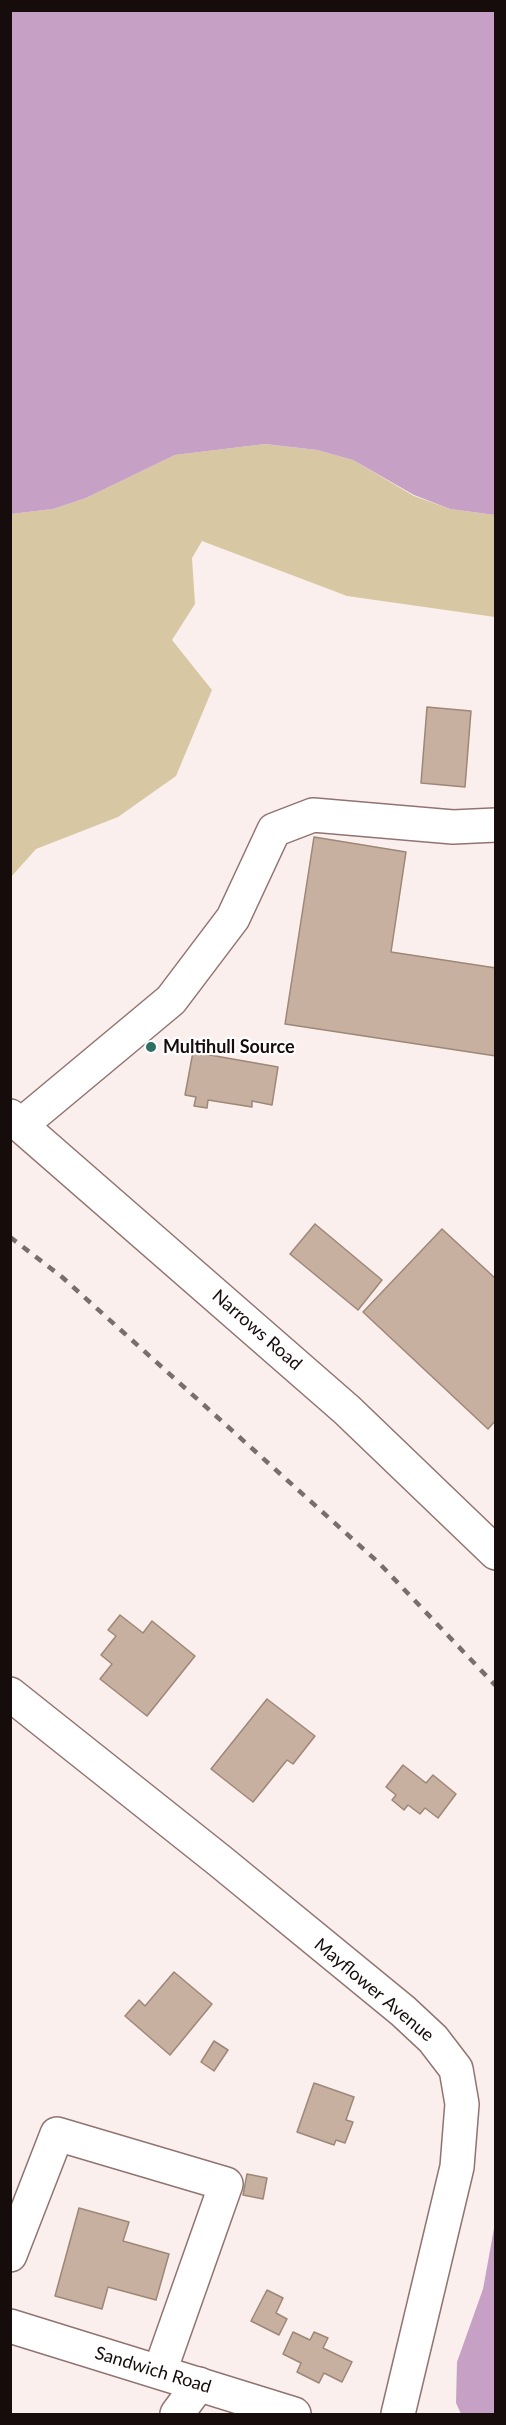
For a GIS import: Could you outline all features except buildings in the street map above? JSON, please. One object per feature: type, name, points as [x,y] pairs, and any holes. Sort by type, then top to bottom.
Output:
[{"type":"main road","points":[[16,1120],[171,1000],[233,918],[274,830],[313,814],[453,827],[495,825]]},
{"type":"main road","name":"Narrows Road","points":[[16,1120],[304,1372],[495,1553]]},
{"type":"main road","name":"Mayflower Avenue","points":[[10,1694],[220,1861],[403,2011],[434,2039],[456,2069],[461,2086],[462,2122],[458,2168],[398,2415]]},
{"type":"main road","points":[[10,2255],[57,2134],[226,2184],[160,2371]]},
{"type":"main road","name":"Sandwich Road","points":[[10,2326],[160,2371],[290,2414]]},
{"type":"main road","points":[[177,2415],[200,2384]]},
{"type":"shaded area","points":[[10,11],[495,11],[495,515],[450,509],[414,495],[353,460],[317,450],[265,444],[175,455],[86,498],[53,509],[11,514]]},
{"type":"shaded area","points":[[265,444],[317,450],[353,460],[414,496],[450,509],[495,515],[495,617],[347,596],[202,541],[192,558],[195,604],[172,640],[212,690],[176,776],[118,817],[36,849],[11,877],[11,514],[53,509],[86,498],[175,455]]},
{"type":"shaded area","points":[[495,2223],[495,2414],[461,2414],[456,2403],[457,2362],[483,2289]]},
{"type":"railway","points":[[10,1237],[62,1277],[379,1563],[496,1686]]},
{"type":"place","name":"Multihull Source","points":[[151,1047]]}]
